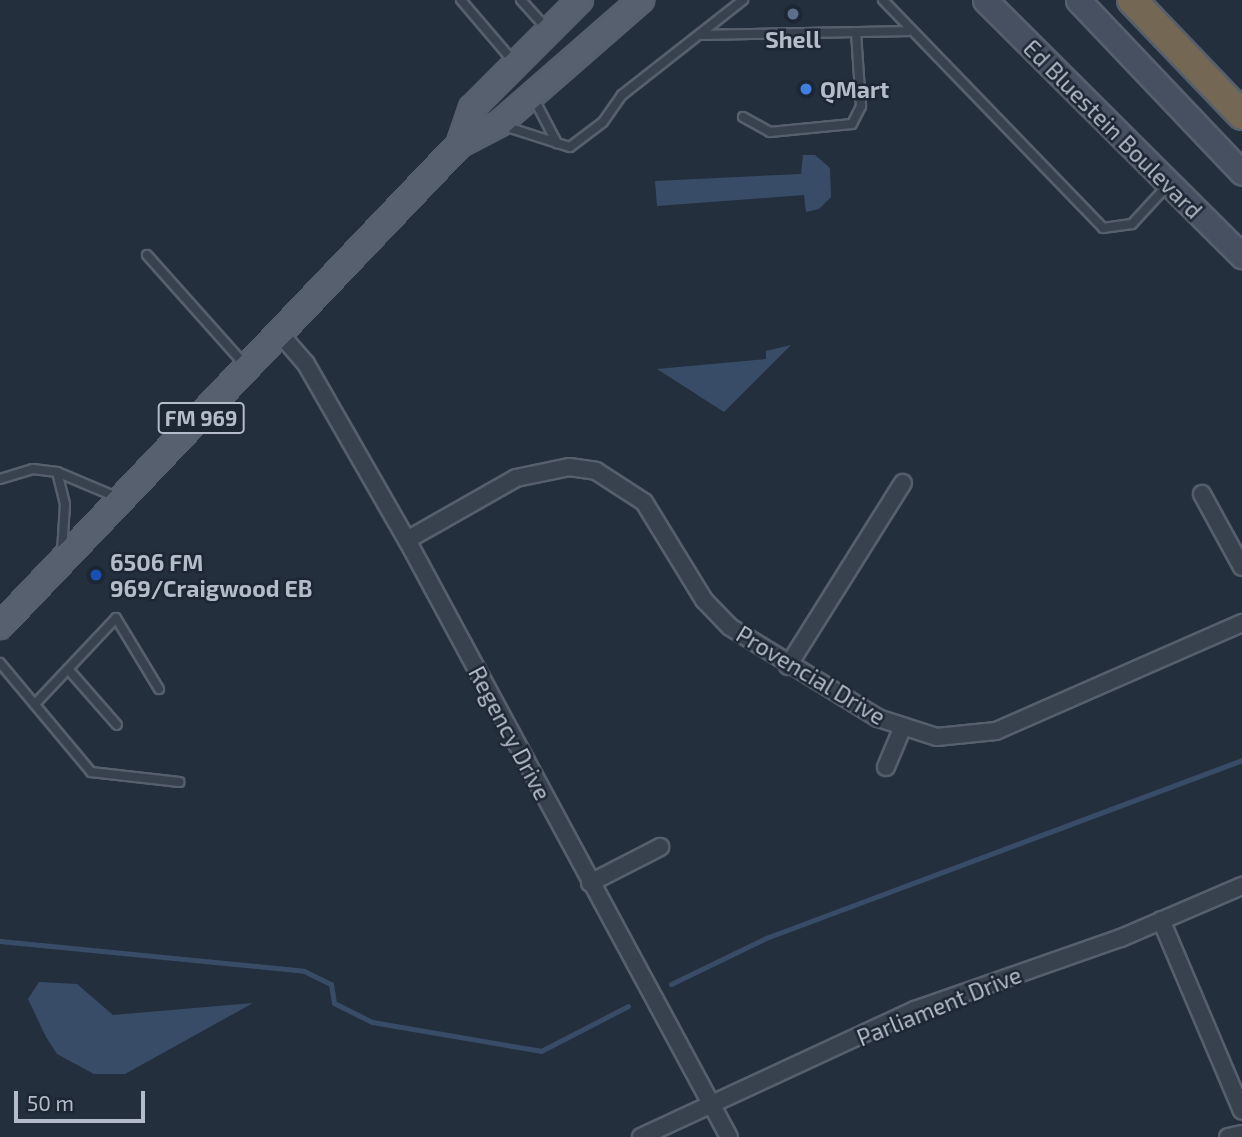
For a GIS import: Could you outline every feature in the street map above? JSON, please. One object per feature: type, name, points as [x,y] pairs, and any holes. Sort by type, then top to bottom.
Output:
[{"type":"highway","points":[[1132,0],[1242,116]]},
{"type":"main road","name":"FM 969","points":[[459,145],[472,108],[580,0]]},
{"type":"main road","name":"FM 969","points":[[0,626],[249,369],[459,145],[499,124],[641,0]]},
{"type":"main road","name":"Ed Bluestein Boulevard","points":[[985,0],[1168,186],[1242,257]]},
{"type":"main road","points":[[1078,0],[1242,173]]},
{"type":"main road","points":[[531,94],[529,75],[549,54],[549,31]]},
{"type":"street","name":"Regency Drive","points":[[281,335],[306,364],[407,540],[708,1107],[729,1137]]},
{"type":"street","name":"Provencial Drive","points":[[407,540],[516,478],[556,468],[596,471],[643,502],[716,614],[788,666],[902,729],[964,738],[996,731],[1242,623]]},
{"type":"street","points":[[788,666],[903,483]]},
{"type":"street","points":[[1202,494],[1242,568]]},
{"type":"street","points":[[886,768],[902,729]]},
{"type":"street","points":[[590,883],[660,846]]},
{"type":"street","name":"Parliament Drive","points":[[641,1137],[915,1010],[1161,920],[1242,886]]},
{"type":"street","points":[[1161,920],[1242,1111]]},
{"type":"street","points":[[1228,1137],[1242,1134]]},
{"type":"lane","points":[[461,0],[516,64]]},
{"type":"lane","points":[[521,0],[549,31]]},
{"type":"lane","points":[[499,124],[570,147],[585,138],[622,95],[743,0]]},
{"type":"lane","points":[[883,0],[908,30],[1103,228],[1132,224],[1168,186]]},
{"type":"lane","points":[[700,35],[908,30]]},
{"type":"lane","points":[[743,117],[770,132],[852,124],[861,106],[856,32]]},
{"type":"lane","points":[[531,94],[557,143]]},
{"type":"lane","points":[[147,255],[249,369]]},
{"type":"lane","points":[[0,479],[33,469],[57,472],[122,500]]},
{"type":"lane","points":[[57,472],[65,504],[61,563]]},
{"type":"lane","points":[[35,704],[116,618],[159,689]]},
{"type":"lane","points":[[0,663],[91,772],[179,782]]},
{"type":"lane","points":[[68,669],[117,725]]},
{"type":"water","points":[[803,155],[815,155],[830,168],[831,197],[819,209],[806,212],[804,195],[657,206],[655,181],[801,174]]},
{"type":"water","points":[[791,345],[724,412],[657,369],[766,359],[766,351]]},
{"type":"water","points":[[39,982],[77,984],[113,1015],[253,1003],[125,1074],[94,1074],[57,1054],[46,1037],[28,999]]},
{"type":"waterway","points":[[671,984],[766,938],[1242,760]]},
{"type":"waterway","points":[[0,941],[304,971],[331,984],[334,1003],[372,1022],[541,1051],[628,1006]]},
{"type":"place","name":"Shell","points":[[793,14]]},
{"type":"place","name":"QMart","points":[[806,89]]},
{"type":"place","name":"6506 FM 969/Craigwood EB","points":[[96,575]]}]
